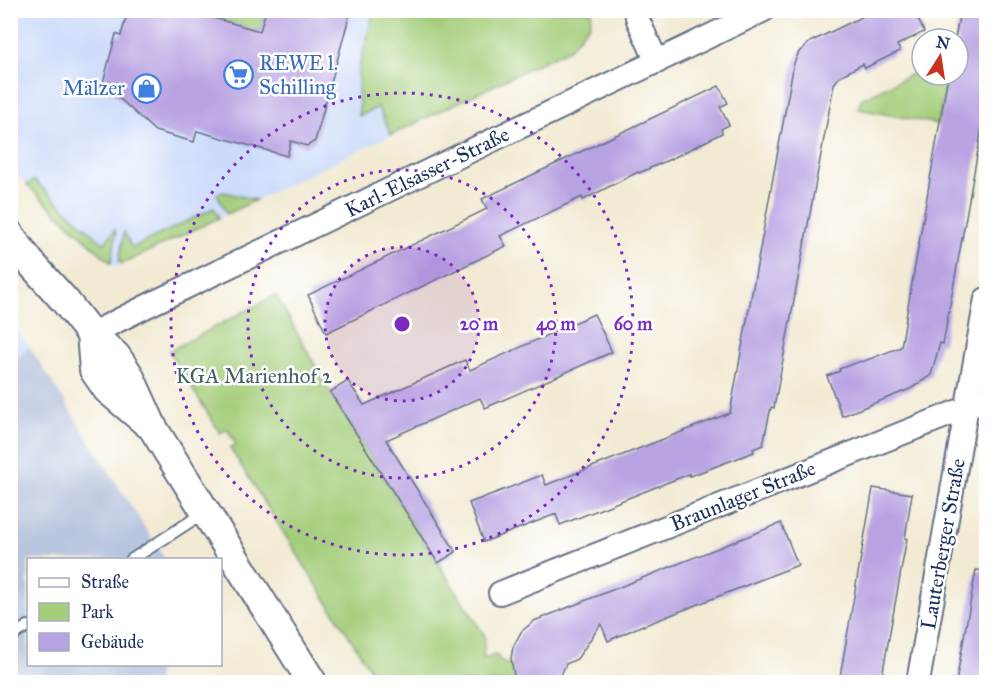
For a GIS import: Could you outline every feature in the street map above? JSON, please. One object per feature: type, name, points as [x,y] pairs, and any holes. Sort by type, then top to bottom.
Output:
[{"type":"street","points":[[635,10],[657,62]]},
{"type":"street","name":"Karl-Elsasser-Straße","points":[[91,334],[764,10]]},
{"type":"street","points":[[10,236],[20,258],[65,301],[91,334],[94,370],[107,389],[153,428],[312,682]]},
{"type":"street","name":"Lauterberger Straße","points":[[918,682],[977,403],[987,299]]},
{"type":"street","name":"Braunlager Straße","points":[[500,593],[977,403]]},
{"type":"lane","points":[[134,558],[205,512]]},
{"type":"lane","points":[[10,637],[27,627]]},
{"type":"shaded area","points":[[10,11],[386,11],[378,106],[391,135],[116,267],[11,170]]},
{"type":"shaded area","points":[[10,323],[29,346],[11,366],[10,366]]},
{"type":"shaded area","points":[[29,346],[164,558],[27,558],[27,666],[159,666],[157,682],[11,682],[10,366]]},
{"type":"green space","points":[[374,10],[592,11],[590,24],[569,49],[391,135],[378,107],[359,116],[358,72]]},
{"type":"green space","points":[[185,11],[266,11],[260,31]]},
{"type":"green space","points":[[910,75],[910,87],[945,87],[938,124],[858,109],[861,99]]},
{"type":"green space","points":[[34,180],[104,244],[115,229],[111,263],[27,185]]},
{"type":"green space","points":[[223,192],[256,200],[227,214],[217,194]]},
{"type":"green space","points":[[214,208],[219,218],[122,264],[119,261],[124,232],[132,248]]},
{"type":"green space","name":"KGA Marienhof 2","points":[[276,295],[330,392],[485,636],[483,659],[496,655],[502,662],[512,665],[518,682],[378,682],[230,448],[236,444],[227,429],[220,433],[169,351]]},
{"type":"building","points":[[128,10],[185,10],[260,31],[266,10],[351,10],[315,141],[307,146],[291,141],[287,156],[197,131],[194,142],[155,131],[103,83],[116,34],[121,36]]},
{"type":"building","points":[[876,10],[914,10],[922,27],[910,27],[910,39],[897,45],[900,51],[865,68],[863,64],[840,76],[834,84],[774,408],[771,407],[763,445],[753,449],[754,452],[690,476],[689,474],[560,525],[556,514],[484,542],[469,503],[542,475],[546,485],[730,413],[794,63],[799,52],[810,42]]},
{"type":"building","points":[[960,10],[987,10],[987,100],[943,344],[940,343],[931,375],[910,389],[842,416],[827,376],[840,371],[839,369],[901,347],[946,87],[970,87],[970,27],[957,27]]},
{"type":"building","points":[[719,86],[728,103],[720,107],[729,125],[721,129],[722,133],[583,200],[582,197],[500,236],[506,246],[326,333],[308,295],[487,209],[482,199]]},
{"type":"building","points":[[594,314],[612,352],[485,408],[480,398],[386,440],[456,552],[438,563],[330,392],[348,381],[364,405],[465,360],[470,370]]},
{"type":"building","points":[[873,488],[912,494],[905,538],[907,539],[881,682],[839,682]]},
{"type":"building","points":[[781,523],[798,565],[643,625],[608,641],[601,624],[577,659],[566,664],[558,682],[518,682],[514,676],[511,658],[513,647],[521,632],[534,621]]},
{"type":"building","points":[[976,570],[987,571],[987,682],[956,682]]},
{"type":"place","name":"REWE l. Schilling","points":[[238,75]]},
{"type":"place","name":"Mälzer","points":[[146,88]]}]
